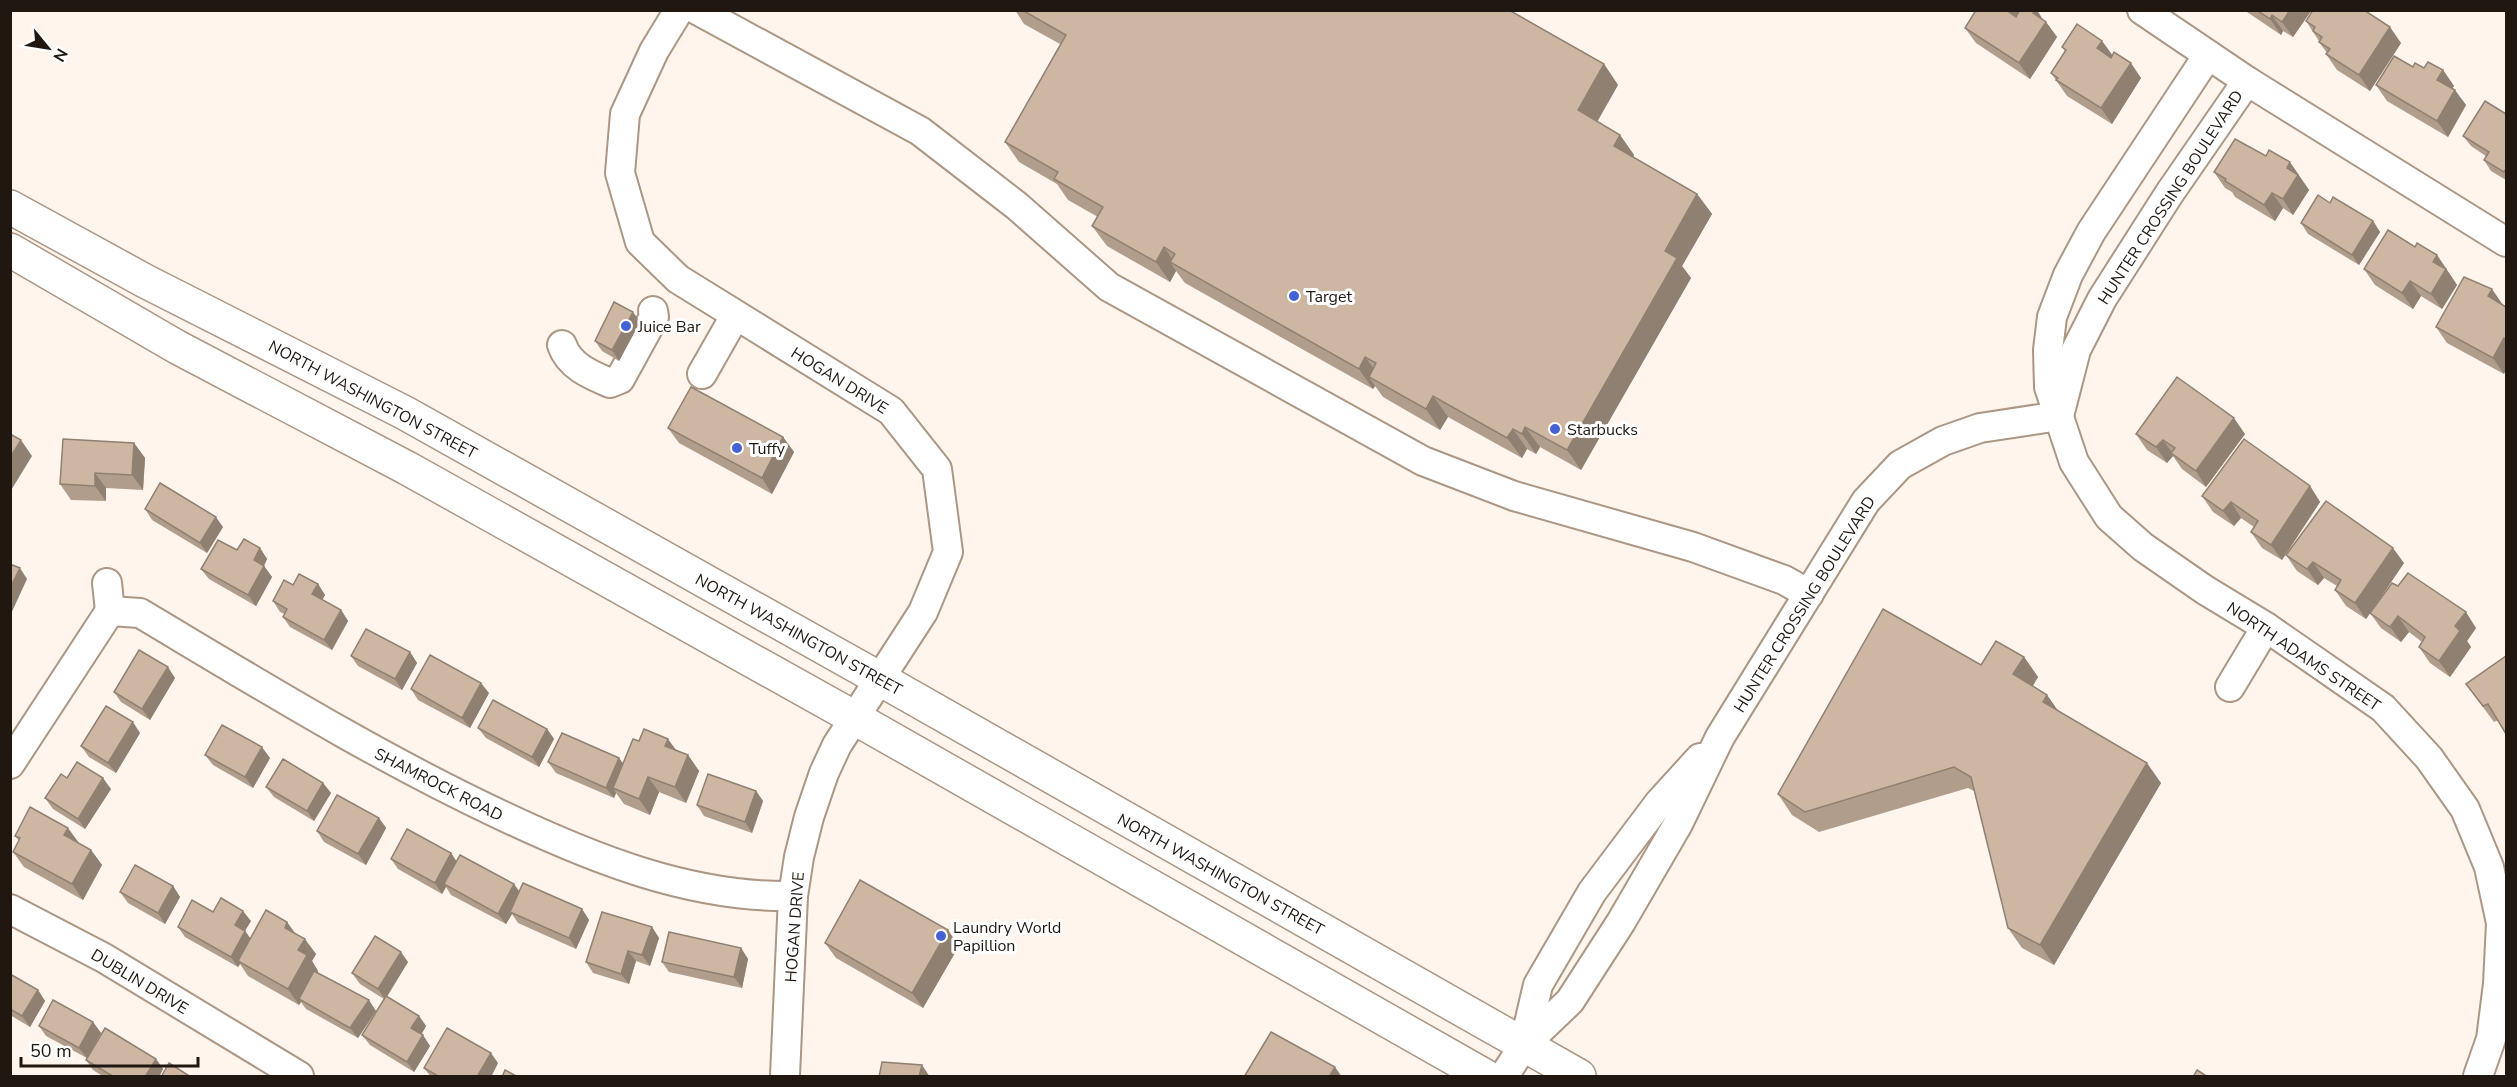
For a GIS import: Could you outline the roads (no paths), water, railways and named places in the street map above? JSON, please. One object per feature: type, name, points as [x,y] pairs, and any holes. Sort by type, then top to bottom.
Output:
[{"type":"main road","name":"NORTH WASHINGTON STREET","points":[[10,207],[145,282],[405,413],[879,679],[1579,1077]]},
{"type":"main road","points":[[10,250],[177,347],[407,468],[853,717],[1485,1077]]},
{"type":"street","name":"HOGAN DRIVE","points":[[679,10],[654,51],[625,114],[620,173],[640,242],[678,279],[891,411],[937,469],[948,552],[923,612],[837,745],[813,806],[799,857],[793,896],[785,1077]]},
{"type":"street","points":[[697,10],[920,131],[1017,206],[1110,287],[1423,461],[1514,496],[1693,547],[1784,580],[1809,594]]},
{"type":"street","points":[[2142,10],[2247,81],[2506,242]]},
{"type":"street","points":[[2059,416],[2049,387],[2048,350],[2052,317],[2068,275],[2104,213],[2208,55]]},
{"type":"street","name":"HUNTER CROSSING BOULEVARD","points":[[1504,1077],[1524,1045],[1570,1001],[1622,922],[1678,824],[1720,737],[1866,501],[1900,465],[1943,441],[1980,428],[2059,416],[2076,350],[2102,299],[2169,194],[2247,81]]},
{"type":"street","points":[[562,345],[566,357],[589,374],[610,383],[620,379],[654,317],[653,311]]},
{"type":"street","points":[[702,374],[735,316]]},
{"type":"street","name":"NORTH ADAMS STREET","points":[[2059,416],[2074,462],[2109,517],[2152,553],[2205,590],[2266,627],[2383,708],[2429,758],[2465,808],[2489,867],[2500,923],[2498,984],[2492,1040],[2478,1077]]},
{"type":"street","points":[[10,764],[110,610],[107,583]]},
{"type":"street","name":"SHAMROCK ROAD","points":[[110,610],[140,613],[358,743],[474,803],[558,842],[631,870],[723,892],[753,896],[793,896]]},
{"type":"street","points":[[2230,687],[2266,627]]},
{"type":"street","name":"HUNTER CROSSING BOULEVARD","points":[[1524,1045],[1538,985],[1592,892],[1659,803],[1720,737]]},
{"type":"street","name":"DUBLIN DRIVE","points":[[10,909],[104,958],[299,1077]]},
{"type":"place","name":"Target","points":[[1294,296]]},
{"type":"place","name":"Juice Bar","points":[[626,326]]},
{"type":"place","name":"Starbucks","points":[[1555,429]]},
{"type":"place","name":"Tuffy","points":[[737,448]]},
{"type":"place","name":"Laundry World Papillion","points":[[941,936]]}]
